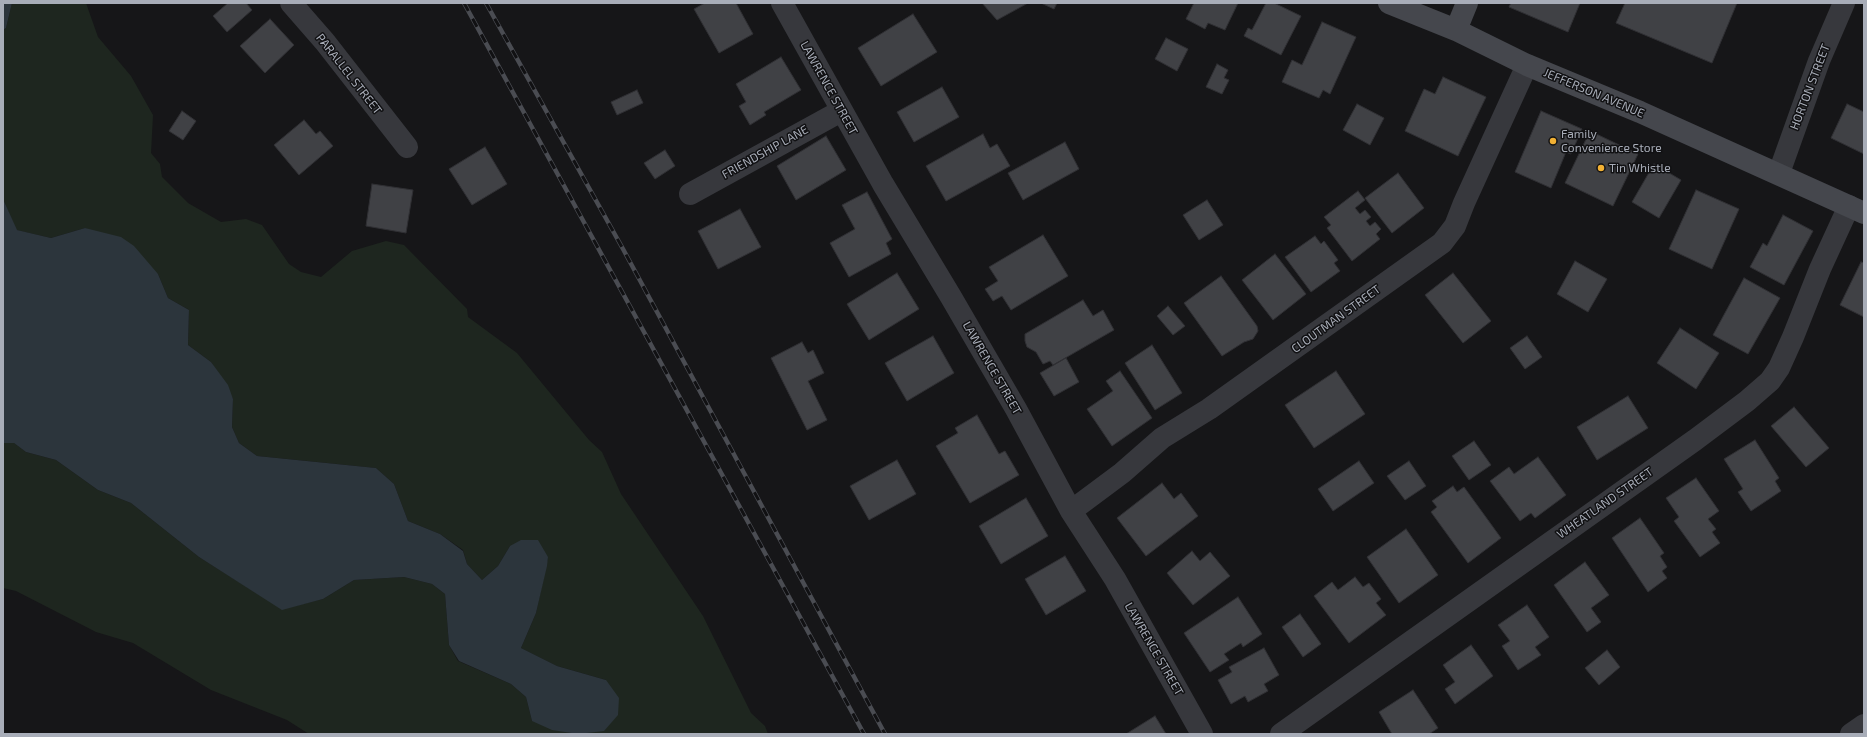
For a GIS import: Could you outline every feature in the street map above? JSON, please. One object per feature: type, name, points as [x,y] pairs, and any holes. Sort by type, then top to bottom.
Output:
[{"type":"main road","name":"JEFFERSON AVENUE","points":[[1389,3],[1456,30],[1527,65],[1640,112],[1779,173],[1857,210]]},
{"type":"main road","points":[[1456,30],[1467,3]]},
{"type":"street","name":"PARALLEL STREET","points":[[291,3],[325,42],[407,147]]},
{"type":"street","name":"LAWRENCE STREET","points":[[782,3],[841,111],[1005,389],[1071,510],[1115,579],[1202,734]]},
{"type":"street","name":"HORTON STREET","points":[[1779,173],[1816,68],[1844,3]]},
{"type":"street","name":"CLOUTMAN STREET","points":[[1071,510],[1122,473],[1162,438],[1209,409],[1442,243],[1455,226],[1527,65]]},
{"type":"street","name":"FRIENDSHIP LANE","points":[[690,194],[841,111]]},
{"type":"street","name":"WHEATLAND STREET","points":[[1281,734],[1695,440],[1747,401],[1770,381],[1779,368],[1793,337],[1820,269],[1857,210]]},
{"type":"street","points":[[1851,734],[1864,725]]},
{"type":"shaded area","points":[[3,3],[12,3],[6,28],[3,30]]},
{"type":"shaded area","points":[[12,3],[86,3],[98,37],[131,76],[153,115],[151,153],[160,164],[162,177],[188,203],[221,222],[246,219],[262,225],[289,264],[301,272],[321,277],[352,251],[386,241],[404,245],[467,309],[468,317],[517,353],[589,440],[602,452],[621,494],[703,616],[751,713],[765,726],[768,734],[309,734],[287,720],[211,690],[133,643],[96,632],[16,591],[3,588],[3,443],[14,443],[26,452],[56,460],[98,490],[131,503],[199,557],[282,609],[323,599],[354,580],[404,577],[432,584],[445,594],[449,645],[458,661],[511,684],[526,697],[532,721],[606,680],[557,666],[521,648],[536,613],[548,557],[510,546],[498,566],[482,580],[467,564],[463,550],[440,534],[408,521],[394,484],[376,468],[257,456],[239,443],[232,427],[233,399],[211,362],[188,345],[189,310],[168,298],[158,274],[85,228],[51,238],[16,230],[3,199],[3,30],[6,28]]},
{"type":"shaded area","points":[[3,199],[17,230],[51,238],[85,228],[121,237],[134,246],[158,274],[168,298],[189,310],[188,345],[211,362],[228,385],[233,399],[232,427],[239,443],[257,456],[376,468],[394,484],[408,521],[440,534],[463,551],[467,564],[482,580],[498,566],[510,546],[521,540],[538,540],[548,557],[547,566],[536,613],[521,648],[557,666],[606,680],[619,698],[618,715],[604,731],[578,734],[552,730],[532,721],[526,697],[511,684],[459,661],[449,645],[445,594],[432,584],[404,577],[354,580],[323,599],[282,610],[199,557],[131,503],[98,490],[56,460],[26,452],[14,443],[3,443]]},
{"type":"building","points":[[228,3],[246,3],[252,10],[227,32],[213,16]]},
{"type":"building","points":[[705,3],[736,3],[753,34],[719,53],[694,9]]},
{"type":"building","points":[[982,3],[1028,3],[997,20]]},
{"type":"building","points":[[1041,3],[1057,3],[1054,9]]},
{"type":"building","points":[[1194,3],[1238,3],[1225,30],[1208,23],[1205,29],[1186,19]]},
{"type":"building","points":[[1266,3],[1274,3],[1301,16],[1281,55],[1244,36],[1248,28],[1252,30]]},
{"type":"building","points":[[1511,3],[1580,3],[1568,32],[1509,7]]},
{"type":"building","points":[[1625,3],[1737,3],[1712,63],[1616,23]]},
{"type":"building","points":[[913,14],[937,52],[881,86],[858,48]]},
{"type":"building","points":[[270,19],[294,45],[265,73],[240,46]]},
{"type":"building","points":[[1322,22],[1356,37],[1330,94],[1323,90],[1319,98],[1282,82],[1292,60],[1302,65]]},
{"type":"building","points":[[1166,38],[1188,49],[1177,71],[1155,59]]},
{"type":"building","points":[[781,57],[801,90],[764,112],[766,115],[750,125],[739,106],[746,102],[736,84]]},
{"type":"building","points":[[1217,64],[1228,70],[1224,78],[1229,80],[1222,94],[1206,87]]},
{"type":"building","points":[[1443,77],[1486,97],[1458,156],[1405,131],[1424,89],[1435,94]]},
{"type":"building","points":[[942,87],[959,117],[914,142],[897,112]]},
{"type":"building","points":[[637,90],[643,103],[617,115],[611,102]]},
{"type":"building","points":[[1357,104],[1384,118],[1370,145],[1343,130]]},
{"type":"building","points":[[1847,104],[1864,112],[1864,154],[1831,138]]},
{"type":"building","points":[[182,111],[196,121],[183,140],[169,131]]},
{"type":"building","name":"Family Convenience Store","points":[[1541,111],[1582,129],[1571,154],[1566,152],[1551,188],[1515,172]]},
{"type":"building","points":[[304,120],[316,134],[320,131],[333,146],[299,175],[274,145]]},
{"type":"building","name":"Tin Whistle","points":[[1590,131],[1638,154],[1613,206],[1565,183]]},
{"type":"building","points":[[983,134],[990,148],[997,144],[1010,166],[946,201],[926,166]]},
{"type":"building","points":[[826,136],[846,170],[796,200],[777,166]]},
{"type":"building","points":[[1065,142],[1079,169],[1023,200],[1008,173]]},
{"type":"building","points":[[485,147],[507,184],[472,205],[449,169]]},
{"type":"building","points":[[665,150],[675,166],[655,179],[644,163]]},
{"type":"building","points":[[1654,164],[1681,180],[1659,218],[1632,202]]},
{"type":"building","points":[[1398,173],[1424,208],[1392,233],[1365,198]]},
{"type":"building","points":[[372,184],[413,190],[406,233],[366,226]]},
{"type":"building","points":[[1696,190],[1739,209],[1712,269],[1669,249]]},
{"type":"building","points":[[1358,191],[1365,200],[1355,208],[1360,214],[1365,210],[1371,217],[1366,221],[1370,226],[1375,222],[1381,229],[1376,234],[1380,239],[1352,261],[1327,228],[1331,225],[1324,217]]},
{"type":"building","points":[[867,192],[892,239],[886,243],[891,254],[849,277],[830,243],[855,229],[842,205]]},
{"type":"building","points":[[1207,200],[1223,225],[1199,240],[1183,215]]},
{"type":"building","points":[[740,209],[761,247],[718,269],[698,231]]},
{"type":"building","points":[[1783,215],[1813,231],[1784,285],[1750,267],[1763,243],[1767,246]]},
{"type":"building","points":[[1043,235],[1068,276],[1011,310],[1002,296],[993,301],[985,289],[998,281],[989,267]]},
{"type":"building","points":[[1315,236],[1321,244],[1324,241],[1338,260],[1334,263],[1340,271],[1311,292],[1285,257]]},
{"type":"building","points":[[1275,254],[1306,294],[1273,320],[1242,280]]},
{"type":"building","points":[[1575,261],[1607,279],[1588,312],[1557,294]]},
{"type":"building","points":[[1861,262],[1864,263],[1864,317],[1840,305]]},
{"type":"building","points":[[897,273],[919,309],[869,340],[847,304]]},
{"type":"building","points":[[1453,273],[1491,321],[1463,343],[1425,295]]},
{"type":"building","points":[[1221,276],[1257,326],[1258,331],[1253,339],[1244,342],[1222,356],[1184,303]]},
{"type":"building","points":[[1744,278],[1780,298],[1748,354],[1713,335]]},
{"type":"building","points":[[1083,300],[1093,316],[1103,310],[1114,330],[1053,365],[1050,361],[1043,364],[1036,352],[1027,347],[1025,334]]},
{"type":"building","points":[[1168,306],[1185,326],[1173,335],[1157,316]]},
{"type":"building","points":[[1680,328],[1719,353],[1696,389],[1657,363]]},
{"type":"building","points":[[933,336],[954,373],[907,401],[885,363]]},
{"type":"building","points":[[1527,336],[1542,357],[1525,369],[1510,348]]},
{"type":"building","points":[[802,342],[808,353],[813,350],[824,373],[808,381],[827,420],[807,430],[771,358]]},
{"type":"building","points":[[1152,345],[1182,393],[1155,410],[1125,363]]},
{"type":"building","points":[[1066,358],[1079,382],[1054,396],[1040,373]]},
{"type":"building","points":[[1120,371],[1152,418],[1112,446],[1087,409],[1113,391],[1106,381]]},
{"type":"building","points":[[1336,371],[1365,414],[1314,448],[1285,405]]},
{"type":"building","points":[[1628,396],[1648,428],[1597,460],[1577,427]]},
{"type":"building","points":[[1794,407],[1829,448],[1806,467],[1771,426]]},
{"type":"building","points":[[977,415],[999,454],[1005,451],[1019,475],[970,503],[936,446],[958,433],[955,428]]},
{"type":"building","points":[[1755,440],[1779,478],[1775,481],[1781,491],[1751,511],[1738,492],[1743,489],[1724,459]]},
{"type":"building","points":[[1474,441],[1491,465],[1469,480],[1452,456]]},
{"type":"building","points":[[1538,457],[1566,495],[1535,518],[1531,513],[1520,521],[1490,481],[1509,467],[1514,474]]},
{"type":"building","points":[[897,460],[916,494],[869,520],[850,486]]},
{"type":"building","points":[[1359,461],[1374,483],[1333,511],[1318,489]]},
{"type":"building","points":[[1409,461],[1426,486],[1405,500],[1387,476]]},
{"type":"building","points":[[1696,478],[1719,511],[1708,519],[1716,529],[1712,532],[1720,543],[1700,557],[1674,521],[1679,517],[1666,498]]},
{"type":"building","points":[[1162,483],[1174,499],[1181,493],[1198,516],[1146,556],[1117,518]]},
{"type":"building","points":[[1453,486],[1457,492],[1464,487],[1501,538],[1468,563],[1431,512],[1437,507],[1432,501]]},
{"type":"building","points":[[1026,498],[1048,536],[1001,564],[979,526]]},
{"type":"building","points":[[1640,518],[1664,553],[1660,556],[1667,567],[1662,571],[1667,578],[1648,592],[1612,538]]},
{"type":"building","points":[[1406,529],[1438,575],[1399,603],[1367,557]]},
{"type":"building","points":[[1192,551],[1200,561],[1210,552],[1230,576],[1193,605],[1167,573]]},
{"type":"building","points":[[1065,556],[1086,591],[1046,615],[1025,579]]},
{"type":"building","points":[[1585,562],[1609,595],[1591,608],[1601,622],[1587,632],[1554,585]]},
{"type":"building","points":[[1355,577],[1363,587],[1369,583],[1381,599],[1376,603],[1386,615],[1349,643],[1314,596],[1332,582],[1338,590]]},
{"type":"building","points":[[1238,597],[1262,634],[1243,647],[1241,643],[1224,654],[1229,660],[1210,672],[1184,633]]},
{"type":"building","points":[[1527,605],[1549,637],[1535,647],[1541,655],[1518,670],[1502,646],[1510,641],[1498,625]]},
{"type":"building","points":[[1300,614],[1321,644],[1303,657],[1282,627]]},
{"type":"building","points":[[1471,645],[1493,676],[1455,704],[1445,689],[1455,682],[1443,665]]},
{"type":"building","points":[[1264,648],[1279,675],[1264,684],[1268,691],[1248,702],[1245,696],[1231,704],[1218,680],[1232,672],[1229,667]]},
{"type":"building","points":[[1607,650],[1620,667],[1599,685],[1585,668]]},
{"type":"building","points":[[1413,690],[1438,728],[1429,734],[1392,734],[1379,712]]},
{"type":"building","points":[[1155,716],[1166,734],[1126,734]]},
{"type":"railway","points":[[464,3],[864,734]]},
{"type":"railway","points":[[486,3],[623,249],[885,734]]},
{"type":"place","name":"Family Convenience Store","points":[[1553,141]]},
{"type":"place","name":"Tin Whistle","points":[[1601,168]]}]
